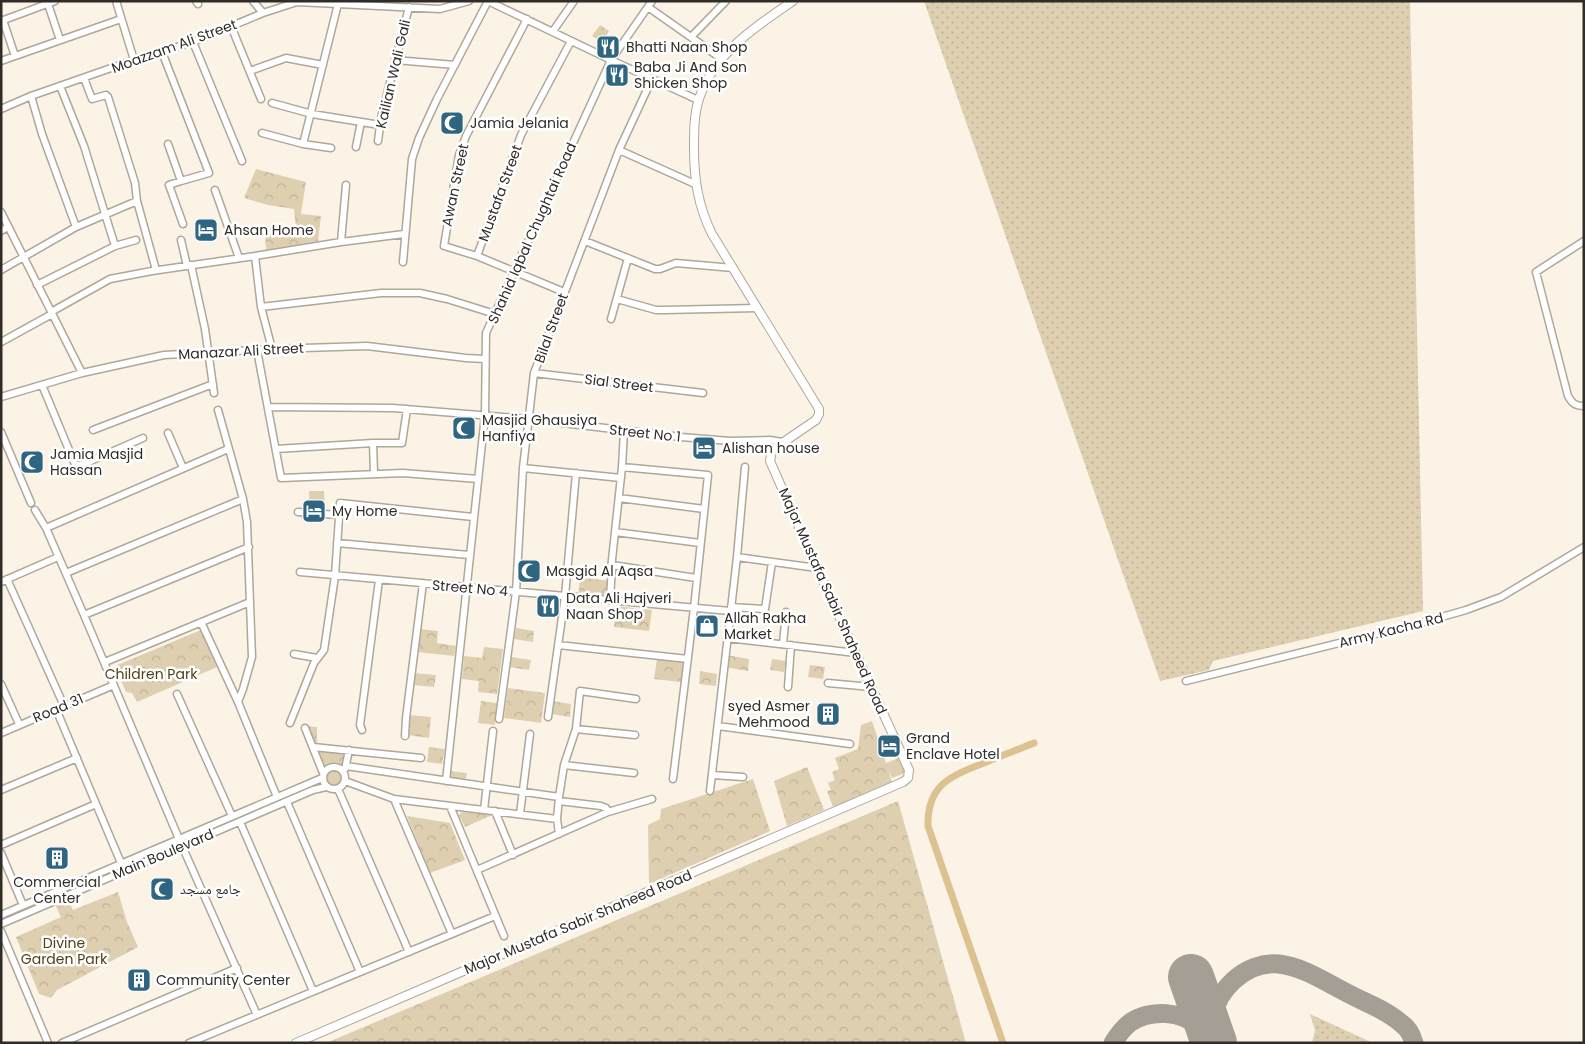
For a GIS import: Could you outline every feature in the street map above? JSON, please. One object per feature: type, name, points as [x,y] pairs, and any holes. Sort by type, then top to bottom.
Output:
[{"type":"street","points":[[116,1],[134,60]]},
{"type":"street","points":[[253,1],[263,13]]},
{"type":"street","name":"Moazzam Ali Street","points":[[1,109],[134,60],[193,42],[263,13],[296,2],[440,9],[469,1]]},
{"type":"street","points":[[403,262],[412,159],[419,138],[488,1],[698,100]]},
{"type":"street","points":[[553,31],[574,1]]},
{"type":"street","points":[[691,38],[726,1]]},
{"type":"street","points":[[15,56],[2,21],[51,2],[60,40]]},
{"type":"street","name":"Major Mustafa Sabir Shaheed Road","points":[[296,1043],[906,781],[910,776],[872,687],[770,462],[772,450],[816,420],[819,414],[818,409],[704,218],[695,184],[694,137],[698,100],[704,85],[722,59],[752,30],[791,2]]},
{"type":"street","points":[[303,144],[323,65],[343,3]]},
{"type":"street","points":[[650,4],[691,38],[722,59]]},
{"type":"street","name":"Shahid Iqbal Chughtai Road","points":[[446,781],[485,415],[486,333],[610,60],[650,4]]},
{"type":"street","name":"Kailian Wali Gali","points":[[378,141],[395,60],[409,7]]},
{"type":"street","points":[[1,61],[122,19]]},
{"type":"street","name":"Awan Street","points":[[477,256],[444,246],[459,155],[466,136],[527,19]]},
{"type":"street","points":[[231,26],[261,99]]},
{"type":"street","name":"Mustafa Street","points":[[564,292],[515,270],[477,256],[522,135],[571,41]]},
{"type":"street","points":[[193,42],[242,161]]},
{"type":"street","points":[[162,52],[209,170],[209,173],[169,185],[183,224]]},
{"type":"street","points":[[250,71],[286,58],[323,65]]},
{"type":"street","points":[[395,60],[455,66]]},
{"type":"street","points":[[84,78],[92,99],[106,95],[108,97],[135,183],[156,270]]},
{"type":"street","name":"Bilal Street","points":[[499,719],[516,592],[523,468],[534,373],[619,150],[652,79]]},
{"type":"street","points":[[60,86],[84,146],[115,246]]},
{"type":"street","points":[[32,96],[42,134],[76,227]]},
{"type":"street","points":[[272,103],[312,114],[380,125]]},
{"type":"street","points":[[356,147],[361,122]]},
{"type":"street","points":[[262,132],[303,144],[331,148]]},
{"type":"street","points":[[168,144],[181,181]]},
{"type":"street","points":[[619,150],[695,184]]},
{"type":"street","points":[[341,242],[346,185]]},
{"type":"street","points":[[215,190],[239,258]]},
{"type":"street","points":[[1,270],[76,227],[138,201]]},
{"type":"street","points":[[1,213],[82,374]]},
{"type":"street","points":[[1,231],[8,227]]},
{"type":"street","points":[[1,342],[110,279],[156,270],[404,234]]},
{"type":"street","points":[[37,285],[115,246],[136,240]]},
{"type":"street","points":[[181,240],[189,265],[208,353],[214,393]]},
{"type":"street","points":[[585,241],[655,269],[676,263],[733,268]]},
{"type":"street","points":[[1584,241],[1536,272],[1568,396],[1572,403],[1584,406]]},
{"type":"street","points":[[255,256],[261,307],[272,349]]},
{"type":"street","points":[[612,319],[628,258]]},
{"type":"street","points":[[261,307],[381,293],[420,293],[448,299],[495,314]]},
{"type":"street","points":[[617,299],[656,310],[757,308]]},
{"type":"street","name":"Manazar Ali Street","points":[[1,397],[82,374],[155,357],[272,349],[367,346],[485,359]]},
{"type":"street","points":[[257,350],[281,478],[403,473],[478,479]]},
{"type":"street","name":"Sial Street","points":[[534,373],[703,392]]},
{"type":"street","points":[[93,430],[212,384]]},
{"type":"street","points":[[42,385],[77,466],[143,438]]},
{"type":"street","name":"Street No 1","points":[[268,407],[407,409],[529,419],[624,431],[730,441],[770,440],[782,442]]},
{"type":"street","points":[[276,449],[402,443],[407,409]]},
{"type":"street","points":[[218,410],[247,522],[252,657],[244,689],[238,702]]},
{"type":"street","points":[[610,600],[624,431]]},
{"type":"street","points":[[1,432],[31,502]]},
{"type":"street","points":[[168,433],[183,468]]},
{"type":"street","points":[[373,443],[374,473]]},
{"type":"street","points":[[46,528],[228,449]]},
{"type":"street","points":[[710,791],[737,557],[745,466]]},
{"type":"street","points":[[622,467],[708,475],[673,779]]},
{"type":"street","points":[[523,468],[621,478]]},
{"type":"street","points":[[548,717],[565,596],[576,473]]},
{"type":"street","points":[[619,498],[704,509]]},
{"type":"street","points":[[66,573],[242,499]]},
{"type":"street","points":[[290,723],[314,663],[324,650],[335,576],[340,503],[473,517]]},
{"type":"street","points":[[35,510],[46,528],[66,573],[258,1015]]},
{"type":"street","points":[[298,512],[338,515]]},
{"type":"street","points":[[615,532],[700,543]]},
{"type":"street","points":[[337,543],[469,555]]},
{"type":"street","points":[[84,615],[248,547]]},
{"type":"street","name":"Army Kacha Rd","points":[[1186,681],[1466,610],[1501,597],[1584,547]]},
{"type":"street","points":[[58,557],[4,580],[64,706]]},
{"type":"street","points":[[737,557],[817,568]]},
{"type":"street","name":"Street No 4","points":[[300,572],[694,608],[765,609],[772,562]]},
{"type":"street","points":[[612,565],[696,578]]},
{"type":"street","points":[[610,580],[612,565]]},
{"type":"street","points":[[362,730],[360,725],[379,580]]},
{"type":"street","points":[[405,736],[423,584]]},
{"type":"street","points":[[104,662],[250,602]]},
{"type":"street","points":[[783,644],[786,612]]},
{"type":"street","points":[[201,622],[238,702],[277,797]]},
{"type":"street","points":[[727,638],[856,653]]},
{"type":"street","points":[[558,645],[688,659]]},
{"type":"street","points":[[788,687],[792,645]]},
{"type":"street","points":[[294,654],[317,658]]},
{"type":"street","points":[[828,683],[872,687]]},
{"type":"street","points":[[1,684],[19,724]]},
{"type":"street","name":"Road 31","points":[[1,732],[114,684]]},
{"type":"street","points":[[559,834],[557,819],[559,799],[564,765],[576,729],[580,691],[636,699]]},
{"type":"street","points":[[177,694],[232,816]]},
{"type":"street","points":[[56,709],[121,863]]},
{"type":"street","points":[[718,726],[850,744]]},
{"type":"street","points":[[305,728],[326,787],[334,790],[343,786],[349,750]]},
{"type":"street","points":[[576,729],[635,735]]},
{"type":"street","points":[[484,810],[494,731]]},
{"type":"street","points":[[520,814],[530,734]]},
{"type":"street","points":[[313,747],[421,758]]},
{"type":"street","points":[[1,790],[77,758]]},
{"type":"street","points":[[564,765],[634,773]]},
{"type":"street","points":[[323,776],[332,767],[446,781],[601,806],[606,808],[608,812]]},
{"type":"street","points":[[712,774],[743,777]]},
{"type":"street","name":"Main Boulevard","points":[[1,915],[323,776]]},
{"type":"street","points":[[345,780],[394,799],[557,819]]},
{"type":"street","name":"Main Boulevard","points":[[1,924],[314,790],[326,787]]},
{"type":"street","points":[[338,789],[409,952]]},
{"type":"street","points":[[394,799],[452,934]]},
{"type":"street","points":[[477,870],[608,812],[652,799]]},
{"type":"street","points":[[287,802],[360,972]]},
{"type":"street","points":[[1,845],[96,804]]},
{"type":"street","points":[[450,806],[504,936]]},
{"type":"street","points":[[495,811],[514,855]]},
{"type":"street","points":[[240,822],[314,991]]},
{"type":"street","points":[[1,853],[23,905]]},
{"type":"street","points":[[189,1043],[495,916]]},
{"type":"street","points":[[1,931],[48,1043]]},
{"type":"street","points":[[62,1043],[237,968]]},
{"type":"green space","points":[[924,1],[1410,1],[1423,611],[1213,661],[1209,670],[1160,681]]},
{"type":"green space","points":[[600,25],[609,31],[603,42],[592,36]]},
{"type":"green space","points":[[256,169],[306,182],[301,214],[321,216],[318,241],[266,250],[265,235],[296,230],[294,209],[268,205],[244,198]]},
{"type":"green space","points":[[309,491],[324,491],[325,509],[310,510]]},
{"type":"green space","points":[[580,577],[610,581],[610,600],[578,598]]},
{"type":"green space","points":[[616,606],[652,610],[649,631],[614,627]]},
{"type":"green space","points":[[516,628],[534,631],[533,642],[514,639]]},
{"type":"green space","points":[[420,629],[438,631],[437,643],[456,646],[454,656],[417,652]]},
{"type":"green space","name":"Children Park","points":[[201,630],[217,667],[137,702],[132,693],[126,692],[115,666]]},
{"type":"green space","points":[[484,647],[503,649],[497,694],[478,692],[479,681],[462,679],[464,656],[482,658]]},
{"type":"green space","points":[[727,655],[749,659],[748,671],[725,667]]},
{"type":"green space","points":[[511,657],[531,660],[529,670],[509,667]]},
{"type":"green space","points":[[657,659],[683,662],[681,682],[654,679]]},
{"type":"green space","points":[[772,659],[786,661],[784,672],[770,670]]},
{"type":"green space","points":[[810,665],[825,667],[823,679],[808,677]]},
{"type":"green space","points":[[700,671],[717,674],[716,686],[699,684]]},
{"type":"green space","points":[[413,673],[436,675],[434,687],[413,685]]},
{"type":"green space","points":[[508,688],[545,693],[541,723],[504,718]]},
{"type":"green space","points":[[481,701],[497,703],[495,725],[478,723]]},
{"type":"green space","points":[[552,701],[571,704],[570,717],[551,714]]},
{"type":"green space","points":[[409,715],[431,717],[429,738],[407,735]]},
{"type":"green space","points":[[872,721],[886,763],[899,758],[905,773],[892,778],[889,771],[892,784],[833,807],[827,791],[831,790],[828,783],[835,780],[832,772],[839,769],[835,758],[858,749],[861,725]]},
{"type":"green space","points":[[304,726],[317,727],[317,744],[312,744]]},
{"type":"green space","points":[[429,747],[445,749],[442,764],[427,762]]},
{"type":"green space","points":[[319,749],[343,752],[346,755],[344,764],[342,766],[322,764],[317,752]]},
{"type":"green space","points":[[807,767],[824,810],[787,826],[774,781]]},
{"type":"green space","points":[[334,771],[340,773],[342,779],[340,785],[334,787],[328,785],[326,779],[328,773]]},
{"type":"green space","points":[[449,771],[467,773],[465,781],[448,778]]},
{"type":"green space","points":[[753,779],[770,831],[649,884],[648,825],[660,819],[661,809]]},
{"type":"green space","points":[[898,801],[966,1043],[326,1043]]},
{"type":"green space","points":[[462,812],[492,815],[465,827],[459,815]]},
{"type":"green space","points":[[407,816],[450,823],[465,860],[430,873]]},
{"type":"green space","name":"Divine Garden Park","points":[[118,892],[127,922],[138,947],[57,990],[51,998],[39,994],[16,937],[61,917],[54,902],[67,897],[73,910]]},
{"type":"green space","points":[[1310,1014],[1373,1043],[1312,1043],[1315,1030]]},
{"type":"waterway","points":[[1003,1043],[928,826],[929,812],[936,791],[951,778],[1034,743]]},
{"type":"taxiway","points":[[1215,1043],[1212,1024],[1214,1012],[1225,990],[1243,973],[1254,967],[1266,964],[1289,966],[1308,973],[1385,1012],[1397,1019],[1406,1028],[1414,1043]]},
{"type":"taxiway","points":[[1113,1043],[1131,1022],[1148,1015],[1157,1014],[1175,1015],[1192,1022],[1201,1029],[1211,1043]]},
{"type":"runway","points":[[1191,977],[1214,1043]]},
{"type":"place","name":"Bhatti Naan Shop","points":[[608,47]]},
{"type":"place","name":"Baba Ji And Son Shicken Shop","points":[[617,75]]},
{"type":"place","name":"Jamia Jelania","points":[[452,123]]},
{"type":"place","name":"Ahsan Home","points":[[206,230]]},
{"type":"place","name":"Masjid Ghausiya Hanfiya","points":[[464,428]]},
{"type":"place","name":"Alishan house","points":[[704,448]]},
{"type":"place","name":"Jamia Masjid Hassan","points":[[32,462]]},
{"type":"place","name":"My Home","points":[[314,511]]},
{"type":"place","name":"Masgid Al Aqsa","points":[[529,571]]},
{"type":"place","name":"Data Ali Hajveri Naan Shop","points":[[548,606]]},
{"type":"place","name":"Allah Rakha Market","points":[[707,626]]},
{"type":"place","name":"syed Asmer Mehmood","points":[[828,714]]},
{"type":"place","name":"Grand Enclave Hotel","points":[[889,746]]},
{"type":"place","name":"Commercial Center","points":[[57,858]]},
{"type":"place","name":"جامع مسجد","points":[[162,889]]},
{"type":"place","name":"Community Center","points":[[139,980]]}]
